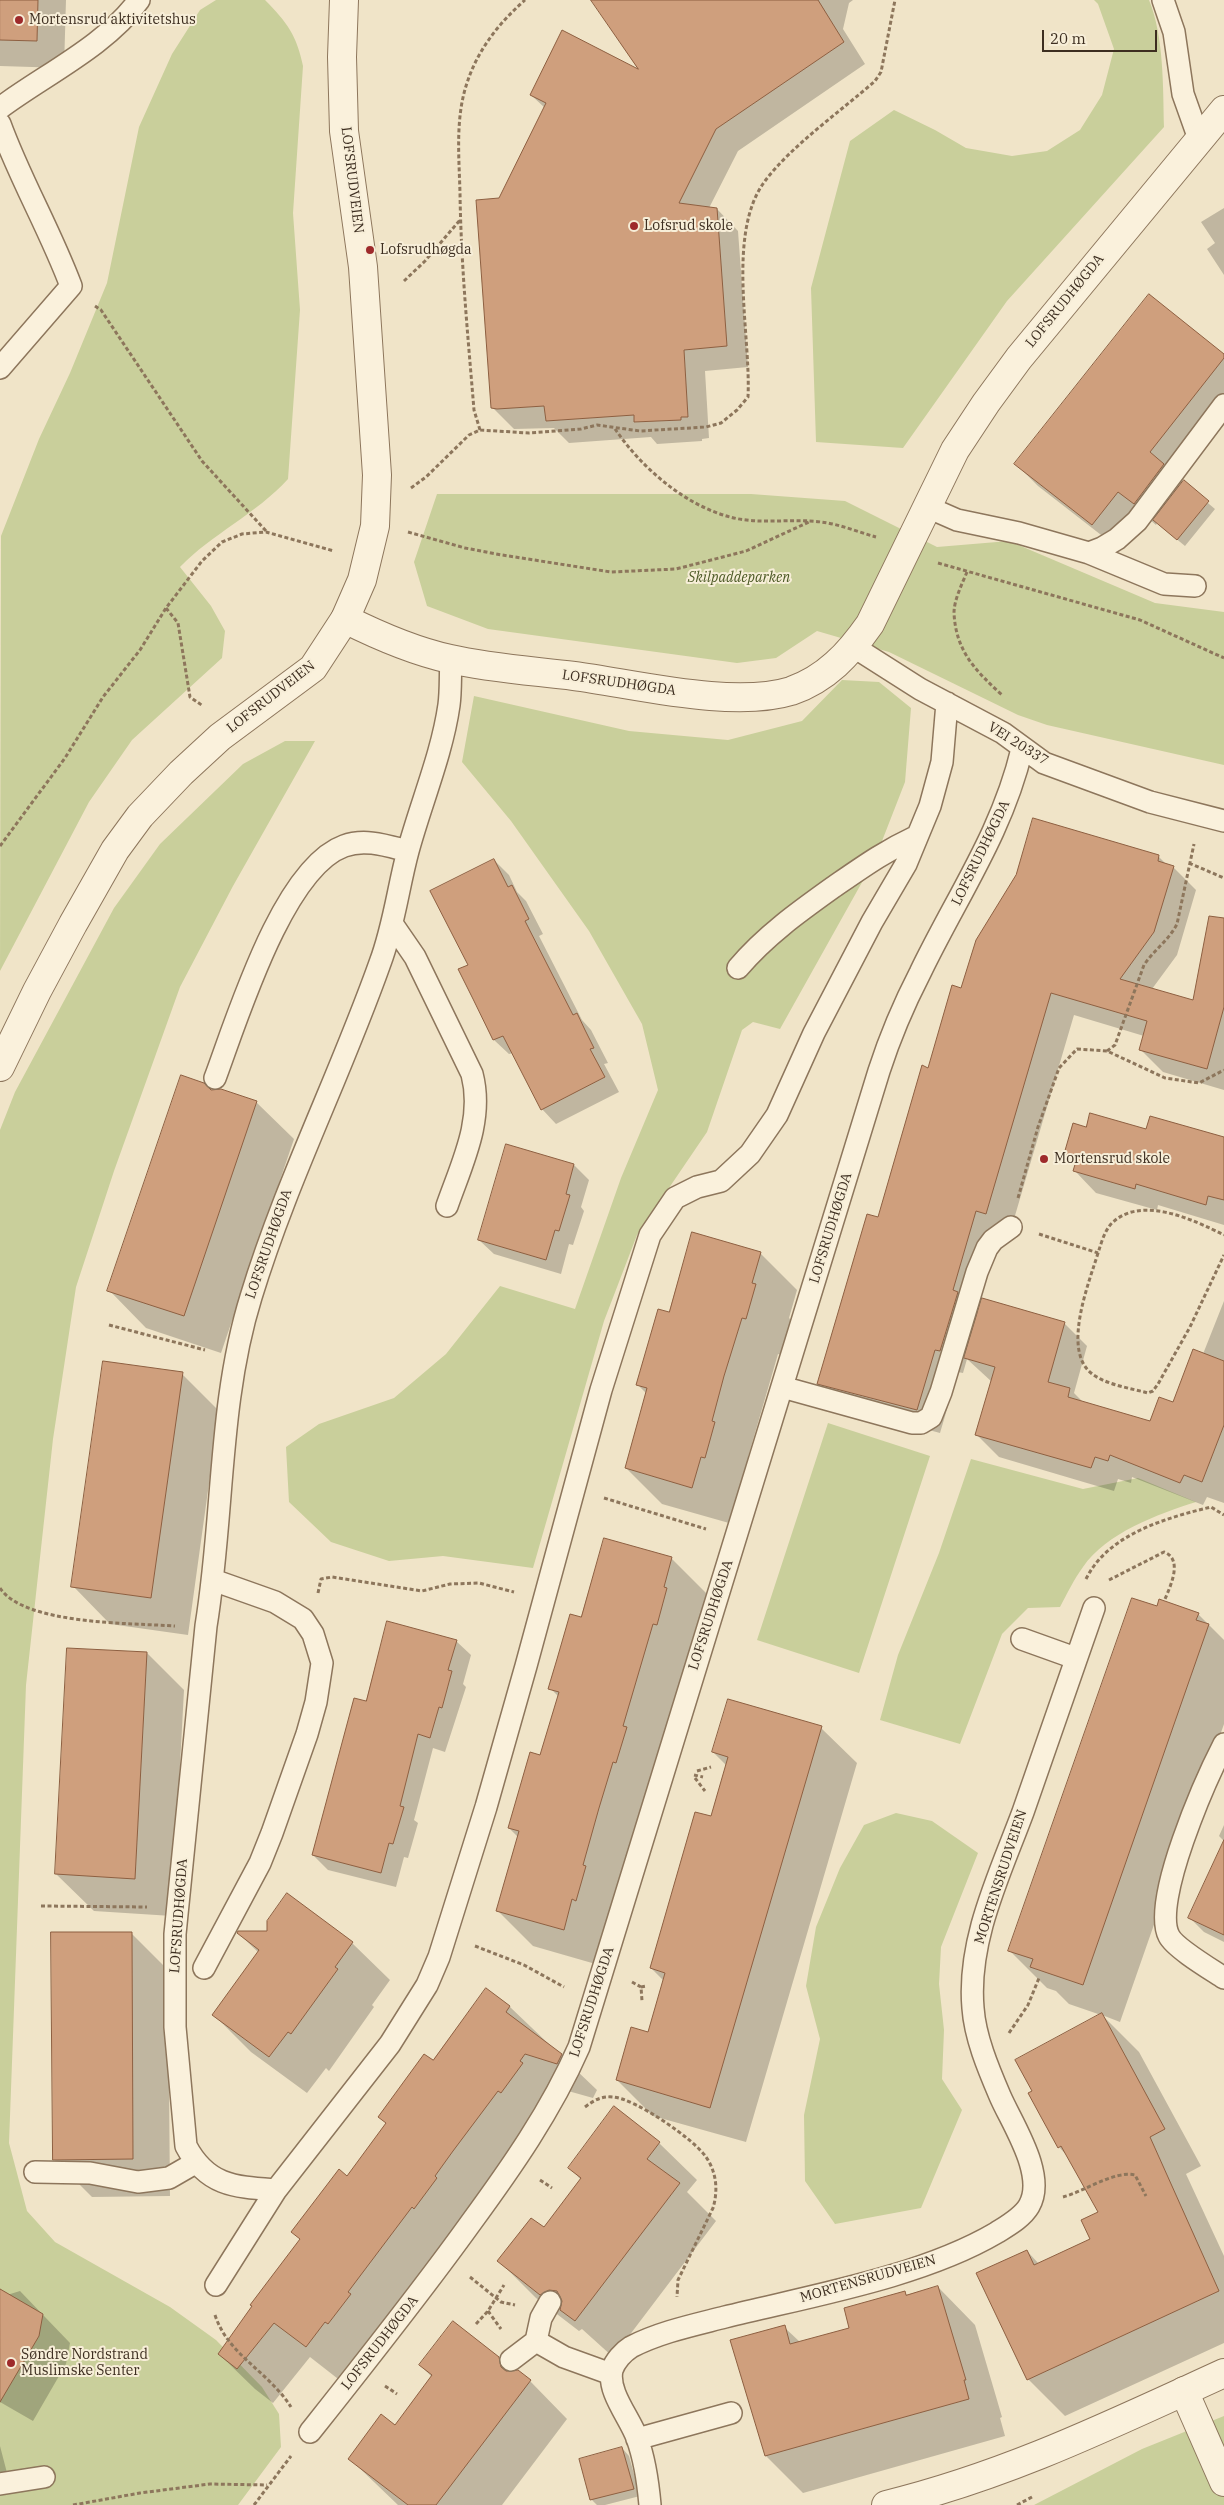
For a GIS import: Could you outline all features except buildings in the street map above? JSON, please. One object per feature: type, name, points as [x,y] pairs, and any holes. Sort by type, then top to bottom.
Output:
[{"type":"street","name":"LOFSRUDVEIEN","points":[[0,1067],[37,991],[73,924],[115,850],[140,816],[181,773],[220,737],[313,668],[345,619],[362,580],[376,526],[377,475],[363,267],[344,131],[342,57],[344,0]]},
{"type":"street","name":"LOFSRUDHØGDA","points":[[345,619],[384,639],[451,660],[738,698],[768,696],[811,683],[829,672],[854,647],[870,624],[955,450],[1014,365],[1224,110]]},
{"type":"street","points":[[886,2505],[948,2489],[1028,2461],[1224,2373]]},
{"type":"street","points":[[1184,2391],[1224,2482]]},
{"type":"lane","points":[[0,108],[75,58],[130,12],[139,0]]},
{"type":"lane","points":[[1163,0],[1174,32],[1182,94],[1199,139]]},
{"type":"lane","points":[[0,124],[22,181],[45,224],[71,286],[0,368]]},
{"type":"lane","points":[[1089,553],[1117,539],[1137,521],[1224,405]]},
{"type":"lane","points":[[926,506],[957,520],[1018,533],[1089,553],[1164,584],[1196,586]]},
{"type":"lane","name":"VEI 20337","points":[[854,647],[920,689],[1003,733],[1022,749],[1044,763],[1150,802],[1224,821]]},
{"type":"lane","name":"LOFSRUDHØGDA","points":[[276,2190],[226,2183],[212,2178],[195,2163],[186,2146],[176,2046],[175,1953],[178,1907],[206,1626],[213,1580],[223,1463],[236,1358],[250,1301],[282,1205],[355,1028],[393,925],[408,850],[449,706],[451,660]]},
{"type":"lane","points":[[216,2285],[276,2190],[390,2044],[414,2009],[439,1957],[524,1676],[601,1390],[650,1235],[661,1216],[675,1198],[697,1187],[721,1181],[750,1154],[777,1115],[814,1033],[872,922],[906,864],[930,806],[942,762],[947,703]]},
{"type":"lane","name":"LOFSRUDHØGDA","points":[[310,2432],[439,2267],[516,2161],[553,2100],[579,2047],[873,1089],[894,1028],[920,972],[996,830],[1015,778],[1022,749]]},
{"type":"lane","points":[[738,968],[772,933],[800,910],[884,851],[917,836]]},
{"type":"lane","points":[[215,1078],[252,977],[292,896],[313,869],[330,853],[346,845],[374,842],[408,850]]},
{"type":"lane","points":[[393,925],[415,956],[465,1058],[476,1092],[473,1130],[447,1206]]},
{"type":"lane","points":[[782,1387],[920,1424],[931,1417],[941,1392],[976,1272],[986,1248],[993,1240],[1011,1227]]},
{"type":"lane","name":"LOFSRUDHØGDA","points":[[204,1968],[260,1863],[272,1833],[307,1734],[316,1702],[322,1663],[313,1634],[302,1619],[275,1602],[213,1580]]},
{"type":"lane","name":"MORTENSRUDVEIEN","points":[[611,2374],[620,2356],[631,2347],[675,2330],[883,2277],[959,2251],[974,2245],[1018,2218],[1029,2206],[1033,2194],[1033,2173],[1026,2150],[1000,2097],[976,2031],[972,2004],[972,1973],[979,1939],[1096,1600]]},
{"type":"lane","points":[[1022,1639],[1076,1658]]},
{"type":"lane","points":[[1224,1744],[1212,1768],[1179,1850],[1169,1885],[1166,1914],[1169,1936],[1185,1951],[1224,1978]]},
{"type":"lane","points":[[35,2172],[90,2174],[138,2182],[169,2178],[195,2163]]},
{"type":"lane","points":[[511,2360],[536,2341],[541,2318],[550,2302]]},
{"type":"lane","points":[[536,2341],[564,2357],[611,2374],[612,2385],[637,2439],[648,2480],[650,2505]]},
{"type":"lane","points":[[637,2439],[731,2413]]},
{"type":"lane","points":[[0,2484],[44,2477]]},
{"type":"path","points":[[480,430],[474,410],[462,268],[458,131],[468,81],[492,35],[504,19],[525,0]]},
{"type":"path","points":[[405,493],[426,477],[469,435],[480,430],[529,433],[581,429],[596,425],[640,431],[706,428],[721,423],[737,410],[748,397],[744,232],[752,207],[764,182],[784,159],[875,81],[881,72],[895,0]]},
{"type":"path","points":[[404,280],[425,261],[460,220]]},
{"type":"path","points":[[71,286],[101,310],[202,461],[266,532]]},
{"type":"path","points":[[614,428],[635,454],[664,481],[696,504],[730,517],[822,522],[881,539]]},
{"type":"path","points":[[401,530],[502,556],[611,572],[668,570],[746,551],[811,521]]},
{"type":"path","points":[[0,846],[65,758],[103,697],[140,650],[166,608],[202,561],[222,542],[242,534],[266,532],[340,553]]},
{"type":"path","points":[[933,561],[1140,620],[1224,658]]},
{"type":"path","points":[[967,572],[954,612],[960,641],[972,667],[1007,700]]},
{"type":"path","points":[[166,608],[178,623],[190,696],[209,711]]},
{"type":"path","points":[[1107,1051],[1115,1045],[1144,965],[1152,953],[1172,934],[1177,924],[1201,815]]},
{"type":"path","points":[[1189,863],[1224,878]]},
{"type":"path","points":[[1098,1253],[1011,1227],[1038,1126],[1059,1068],[1077,1049],[1107,1051],[1166,1078],[1199,1083],[1224,1070]]},
{"type":"path","points":[[1224,1235],[1196,1221],[1167,1211],[1140,1212],[1121,1216],[1111,1224],[1098,1253],[1080,1321],[1077,1343],[1083,1362],[1091,1373],[1108,1382],[1148,1393],[1158,1384],[1190,1327],[1224,1255]]},
{"type":"path","points":[[110,1325],[236,1358]]},
{"type":"path","points":[[618,1503],[711,1531]]},
{"type":"path","points":[[1096,1600],[1085,1578],[1118,1542],[1172,1516],[1211,1507],[1224,1515]]},
{"type":"path","points":[[1096,1600],[1106,1582],[1164,1552],[1174,1560],[1174,1572],[1165,1598]]},
{"type":"path","points":[[317,1597],[321,1579],[332,1577],[422,1591],[450,1584],[478,1582],[522,1595]]},
{"type":"path","points":[[0,1588],[23,1606],[65,1618],[206,1626]]},
{"type":"path","points":[[704,1791],[694,1775],[695,1772],[711,1766]]},
{"type":"path","points":[[40,1906],[178,1907]]},
{"type":"path","points":[[498,1955],[530,1968],[571,1990]]},
{"type":"path","points":[[987,2061],[1028,2005],[1039,1978]]},
{"type":"path","points":[[634,1982],[640,1987],[642,2001]]},
{"type":"path","points":[[640,1987],[647,1986]]},
{"type":"path","points":[[580,2112],[593,2101],[601,2098],[614,2097],[627,2100],[683,2134],[706,2157],[715,2177],[716,2197],[709,2217],[678,2280],[675,2330]]},
{"type":"path","points":[[1033,2194],[1053,2198],[1064,2197],[1118,2176],[1131,2174],[1135,2175],[1146,2196]]},
{"type":"path","points":[[473,2280],[501,2302]]},
{"type":"path","points":[[216,2285],[215,2315],[225,2338],[234,2349],[279,2389],[310,2432],[254,2505]]},
{"type":"path","points":[[476,2324],[488,2311],[504,2285]]},
{"type":"path","points":[[488,2311],[492,2315]]},
{"type":"path","points":[[73,2505],[140,2493],[210,2484],[268,2485]]},
{"type":"green space","points":[[216,0],[265,0],[290,30],[298,46],[303,66],[293,213],[300,310],[288,479],[262,503],[206,544],[180,567],[211,606],[225,631],[222,658],[132,740],[89,802],[0,971],[1,536],[39,439],[70,373],[107,283],[139,127],[172,54],[200,10]]},
{"type":"green space","points":[[1094,0],[1149,0],[1158,29],[1160,45],[1164,127],[1007,301],[903,448],[816,442],[811,288],[850,141],[894,110],[966,148],[1012,156],[1047,151],[1080,130],[1102,95],[1114,49],[1098,4]]},
{"type":"green space","name":"Skilpaddeparken","points":[[437,494],[751,494],[845,501],[937,547],[1009,541],[1155,603],[1224,612],[1224,765],[1047,725],[1018,715],[889,652],[817,631],[776,658],[737,663],[488,629],[427,606],[414,562]]},
{"type":"green space","points":[[842,680],[879,682],[911,708],[905,782],[875,859],[780,1029],[753,1022],[742,1030],[707,1132],[637,1235],[604,1321],[533,1568],[443,1556],[389,1561],[331,1542],[289,1502],[286,1447],[319,1424],[394,1398],[446,1354],[500,1286],[575,1309],[621,1178],[658,1090],[642,1024],[589,931],[511,821],[462,762],[474,696],[629,731],[728,740],[802,721]]},
{"type":"green space","points":[[285,741],[315,741],[233,886],[180,987],[114,1171],[76,1287],[53,1439],[26,1685],[9,2143],[27,2211],[55,2242],[170,2307],[216,2340],[262,2387],[279,2414],[281,2447],[238,2505],[0,2505],[0,1130],[15,1092],[114,908],[160,844],[243,764]]},
{"type":"green space","points":[[828,1423],[930,1456],[859,1673],[757,1640]]},
{"type":"green space","points":[[971,1459],[1083,1489],[1138,1478],[1196,1502],[1166,1512],[1134,1526],[1105,1544],[1083,1567],[1060,1607],[1028,1608],[1002,1634],[960,1744],[880,1720],[898,1655],[939,1553]]},
{"type":"green space","points":[[896,1813],[932,1821],[978,1853],[941,1947],[939,1984],[944,2030],[942,2079],[962,2110],[921,2208],[835,2224],[805,2181],[804,2115],[820,2039],[806,1986],[816,1927],[840,1868],[864,1825]]},
{"type":"green space","points":[[1224,2416],[1224,2505],[1034,2505],[1142,2449]]},
{"type":"place","name":"Mortensrud aktivitetshus","points":[[19,20]]},
{"type":"place","name":"Lofsrud skole","points":[[634,226]]},
{"type":"place","name":"Lofsrudhøgda","points":[[370,250]]},
{"type":"place","name":"Mortensrud skole","points":[[1044,1159]]},
{"type":"place","name":"Søndre Nordstrand Muslimske Senter","points":[[11,2363]]}]
